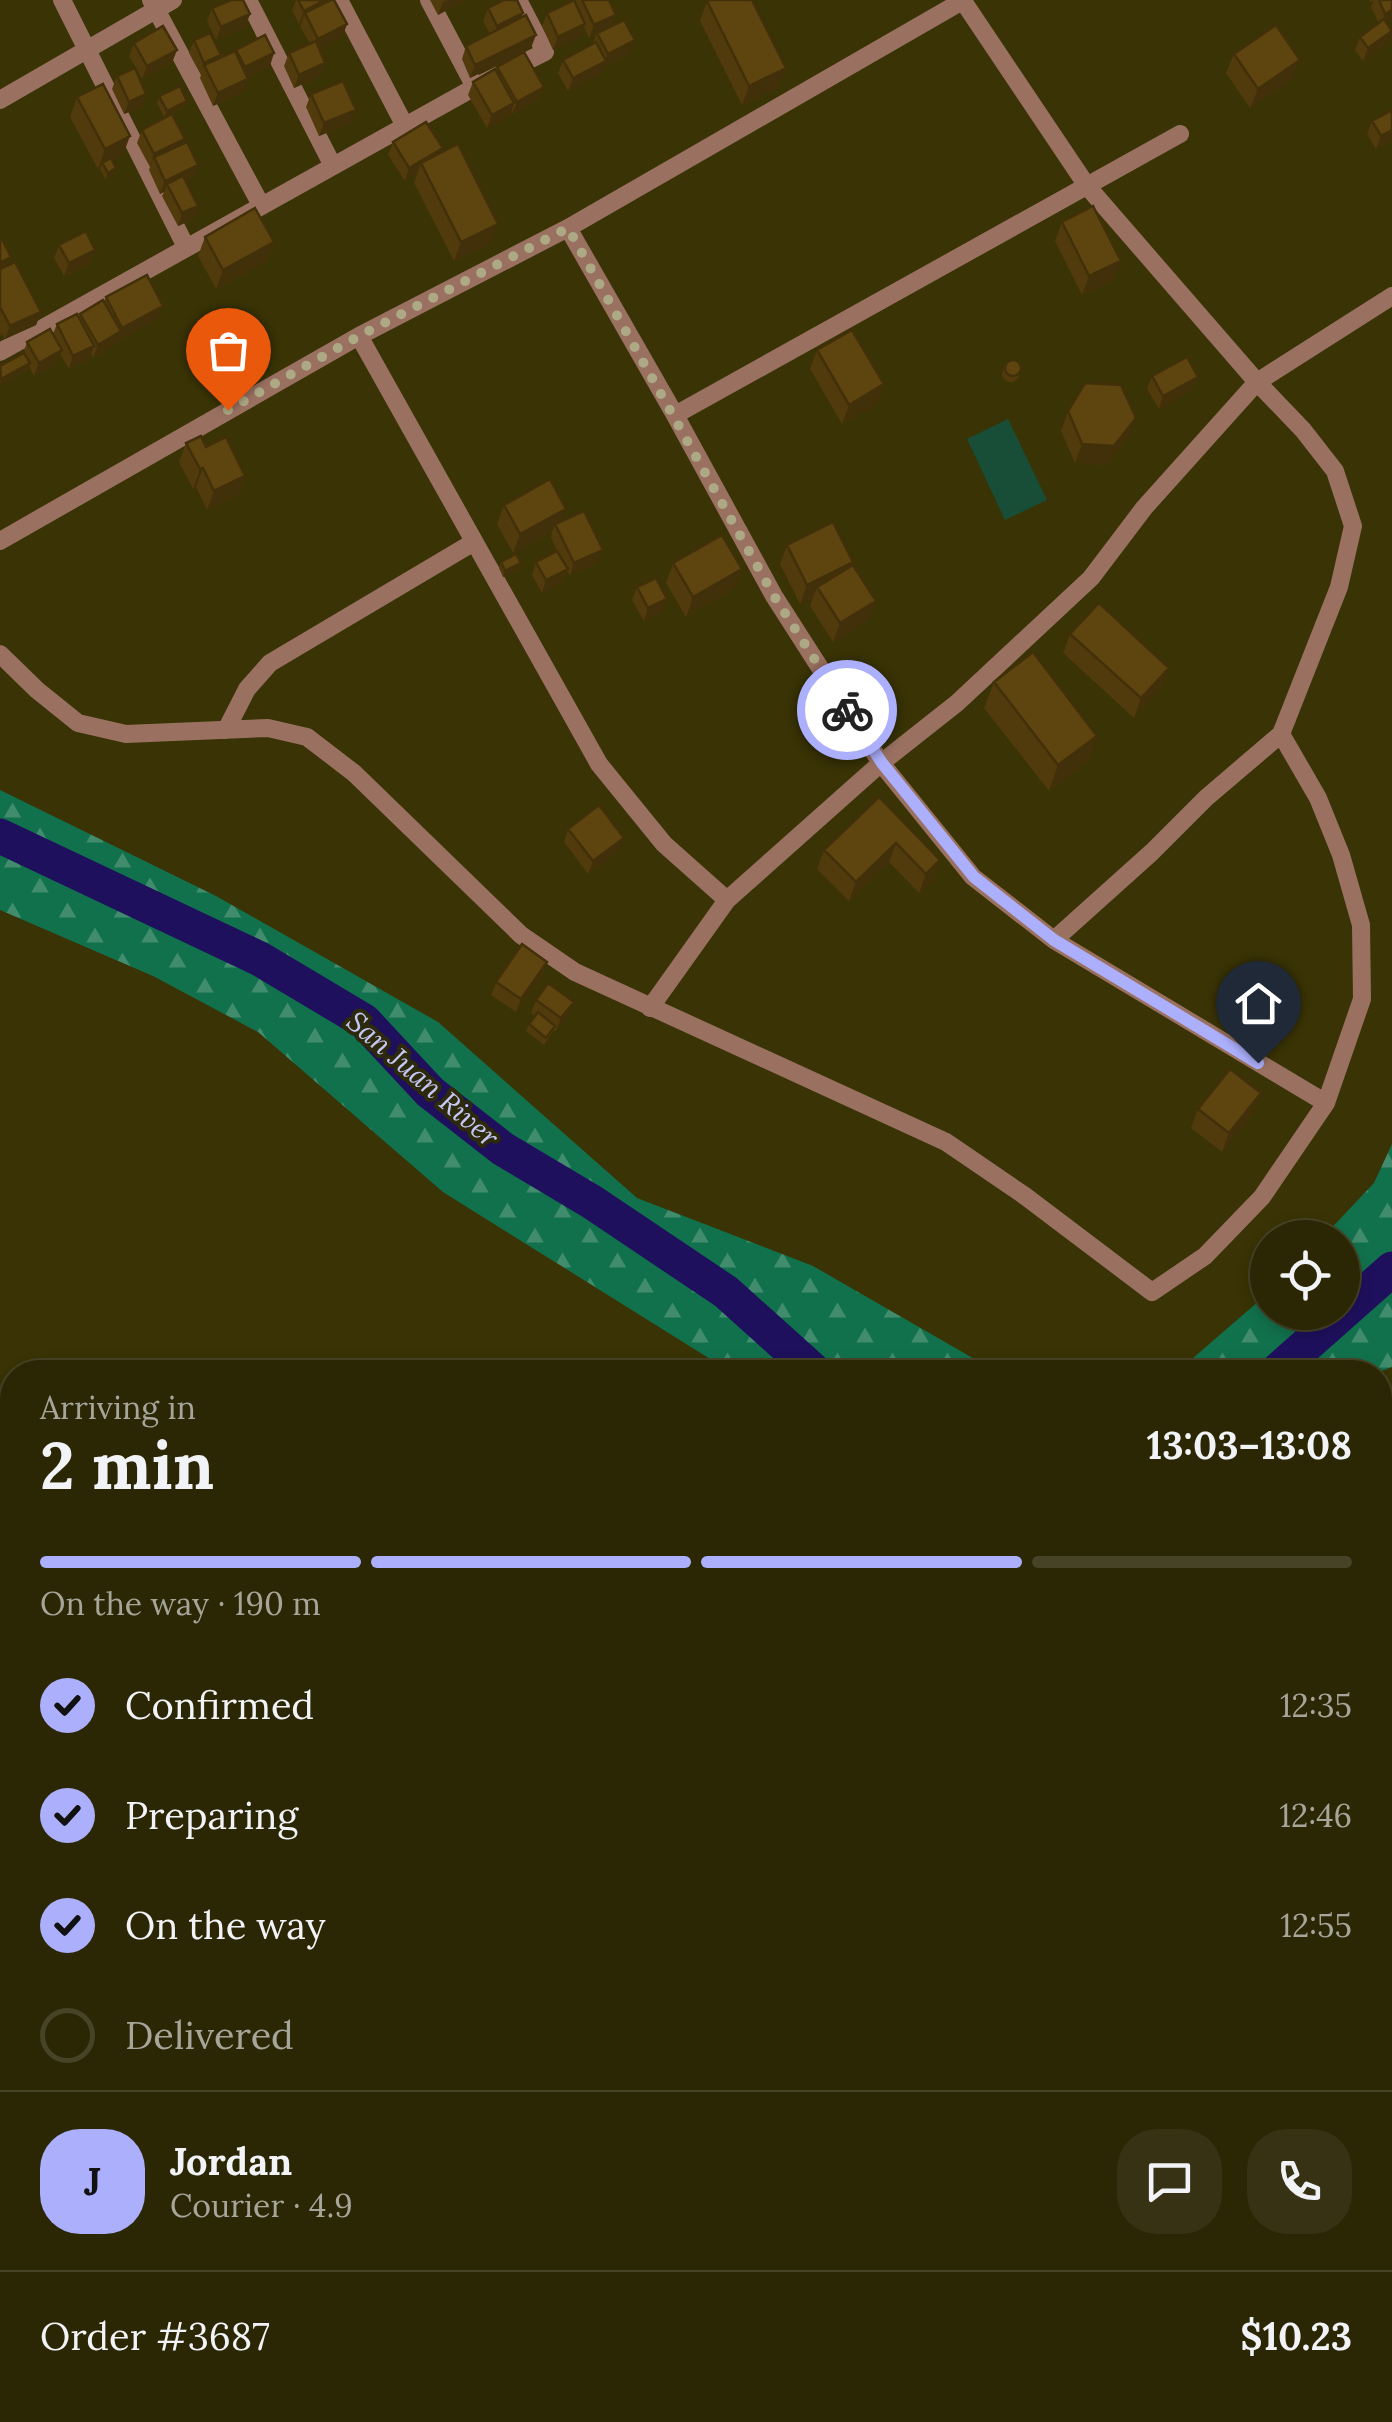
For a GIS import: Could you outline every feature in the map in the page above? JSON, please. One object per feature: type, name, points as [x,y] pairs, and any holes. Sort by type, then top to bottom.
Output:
[{"type":"street","points":[[62,0],[186,246]]},
{"type":"street","points":[[0,100],[153,5],[173,0]]},
{"type":"street","points":[[248,0],[333,166]]},
{"type":"street","points":[[339,0],[405,126]]},
{"type":"street","points":[[429,0],[475,87]]},
{"type":"street","points":[[0,352],[186,246],[545,52],[518,0]]},
{"type":"street","points":[[0,541],[359,336],[568,228],[963,0],[1087,186],[1335,471],[1353,526],[1339,587],[1281,734],[1206,798],[1054,940]]},
{"type":"street","points":[[153,5],[261,205]]},
{"type":"street","points":[[674,415],[1180,134]]},
{"type":"street","points":[[568,228],[774,596],[882,763],[974,877],[1054,940],[1326,1104]]},
{"type":"street","points":[[650,1008],[726,900],[882,763],[957,703],[1091,578],[1144,508],[1257,382],[1392,296]]},
{"type":"street","points":[[36,308],[46,326]]},
{"type":"street","points":[[359,336],[600,764],[664,844],[726,900]]},
{"type":"street","points":[[226,730],[247,690],[270,663],[474,542]]},
{"type":"street","points":[[0,654],[78,722],[126,734],[268,728],[308,737],[354,773],[521,935],[575,972],[946,1142],[1026,1196],[1152,1292],[1204,1256],[1262,1197],[1326,1104],[1362,1000],[1361,925],[1341,855],[1318,798],[1281,734]]},
{"type":"green space","points":[[1008,419],[1047,500],[1005,520],[967,439]]},
{"type":"green space","points":[[0,790],[216,896],[438,1022],[637,1198],[813,1266],[976,1360],[712,1360],[443,1192],[258,1032],[153,976],[0,910]]},
{"type":"green space","points":[[1392,1144],[1392,1360],[1191,1360],[1250,1309],[1250,1330],[1360,1330],[1360,1220],[1339,1220],[1374,1183]]},
{"type":"building","points":[[243,0],[250,14],[221,27],[212,8]]},
{"type":"building","points":[[298,0],[325,0],[304,11]]},
{"type":"building","points":[[331,0],[347,24],[318,39],[305,13]]},
{"type":"building","points":[[504,0],[517,0],[523,13],[497,26],[488,8]]},
{"type":"building","points":[[574,0],[585,24],[558,37],[547,13]]},
{"type":"building","points":[[582,0],[609,0],[616,15],[594,25]]},
{"type":"building","points":[[752,0],[786,68],[749,86],[707,1]]},
{"type":"building","points":[[1379,0],[1392,0],[1392,10],[1385,14]]},
{"type":"building","points":[[526,15],[536,35],[475,65],[466,46]]},
{"type":"building","points":[[1384,19],[1392,31],[1368,48],[1360,37]]},
{"type":"building","points":[[624,20],[635,40],[608,54],[597,33]]},
{"type":"building","points":[[1276,25],[1300,60],[1258,89],[1234,54]]},
{"type":"building","points":[[163,26],[177,50],[147,66],[134,43]]},
{"type":"building","points":[[210,33],[221,55],[204,63],[194,40]]},
{"type":"building","points":[[265,35],[274,53],[245,67],[236,50]]},
{"type":"building","points":[[316,41],[325,63],[299,75],[289,53]]},
{"type":"building","points":[[596,42],[606,61],[573,78],[563,60]]},
{"type":"building","points":[[235,51],[248,79],[218,93],[204,65]]},
{"type":"building","points":[[524,52],[544,87],[517,102],[497,67]]},
{"type":"building","points":[[135,68],[146,94],[129,102],[117,76]]},
{"type":"building","points":[[495,69],[514,103],[492,115],[473,82]]},
{"type":"building","points":[[343,81],[356,110],[324,123],[311,94]]},
{"type":"building","points":[[103,84],[130,136],[105,149],[77,97]]},
{"type":"building","points":[[180,86],[187,101],[167,111],[159,96]]},
{"type":"building","points":[[1392,110],[1392,130],[1381,136],[1372,121]]},
{"type":"building","points":[[172,114],[185,139],[154,154],[142,130]]},
{"type":"building","points":[[426,122],[443,148],[409,168],[393,142]]},
{"type":"building","points":[[187,142],[198,165],[165,181],[154,157]]},
{"type":"building","points":[[458,144],[498,224],[461,242],[421,163]]},
{"type":"building","points":[[111,158],[116,168],[108,173],[102,163]]},
{"type":"building","points":[[183,176],[198,206],[182,213],[167,184]]},
{"type":"building","points":[[1093,206],[1121,261],[1089,276],[1062,222]]},
{"type":"building","points":[[255,208],[274,242],[223,270],[205,237]]},
{"type":"building","points":[[86,231],[95,250],[69,263],[59,245]]},
{"type":"building","points":[[0,240],[11,257],[0,263]]},
{"type":"building","points":[[15,262],[41,312],[10,326],[0,307],[0,269]]},
{"type":"building","points":[[147,275],[163,306],[122,328],[106,297]]},
{"type":"building","points":[[103,300],[121,331],[98,345],[80,314]]},
{"type":"building","points":[[77,314],[94,346],[73,356],[57,324]]},
{"type":"building","points":[[50,329],[62,350],[39,363],[27,342]]},
{"type":"building","points":[[852,330],[884,384],[849,405],[817,350]]},
{"type":"building","points":[[24,353],[30,363],[1,379],[0,366]]},
{"type":"building","points":[[1187,357],[1198,377],[1163,396],[1152,376]]},
{"type":"building","points":[[1013,360],[1021,368],[1013,376],[1005,368]]},
{"type":"building","points":[[1085,383],[1121,385],[1136,418],[1114,446],[1082,444],[1068,411]]},
{"type":"building","points":[[201,436],[206,447],[226,437],[245,476],[214,491],[186,443]]},
{"type":"building","points":[[550,479],[566,509],[520,534],[504,505]]},
{"type":"building","points":[[584,511],[603,550],[574,563],[555,524]]},
{"type":"building","points":[[833,522],[853,562],[807,585],[787,545]]},
{"type":"building","points":[[722,535],[742,569],[693,597],[673,563]]},
{"type":"building","points":[[557,551],[568,569],[546,580],[536,562]]},
{"type":"building","points":[[516,554],[521,563],[505,571],[501,562]]},
{"type":"building","points":[[853,565],[876,601],[840,623],[817,587]]},
{"type":"building","points":[[656,578],[667,599],[648,608],[637,587]]},
{"type":"building","points":[[1099,603],[1169,668],[1141,698],[1070,634]]},
{"type":"building","points":[[1033,652],[1097,736],[1058,765],[994,682]]},
{"type":"building","points":[[879,797],[940,860],[926,874],[896,843],[856,882],[824,850]]},
{"type":"building","points":[[599,805],[624,838],[593,861],[568,829]]},
{"type":"building","points":[[522,944],[547,962],[521,999],[496,982]]},
{"type":"building","points":[[548,983],[574,1002],[561,1018],[536,1000]]},
{"type":"building","points":[[538,1012],[555,1026],[546,1038],[529,1024]]},
{"type":"building","points":[[1230,1069],[1261,1093],[1229,1133],[1198,1109]]},
{"type":"waterway","name":"San Juan River","points":[[0,836],[260,959],[364,1021],[430,1092],[503,1149],[592,1202],[726,1292],[802,1360]]},
{"type":"waterway","points":[[1290,1360],[1392,1269]]},
{"type":"way so far","points":[[228,410],[359,336],[568,228],[774,596],[847,710]]},
{"type":"route","points":[[847,710],[882,763],[974,877],[1054,940],[1258,1063]]}]
